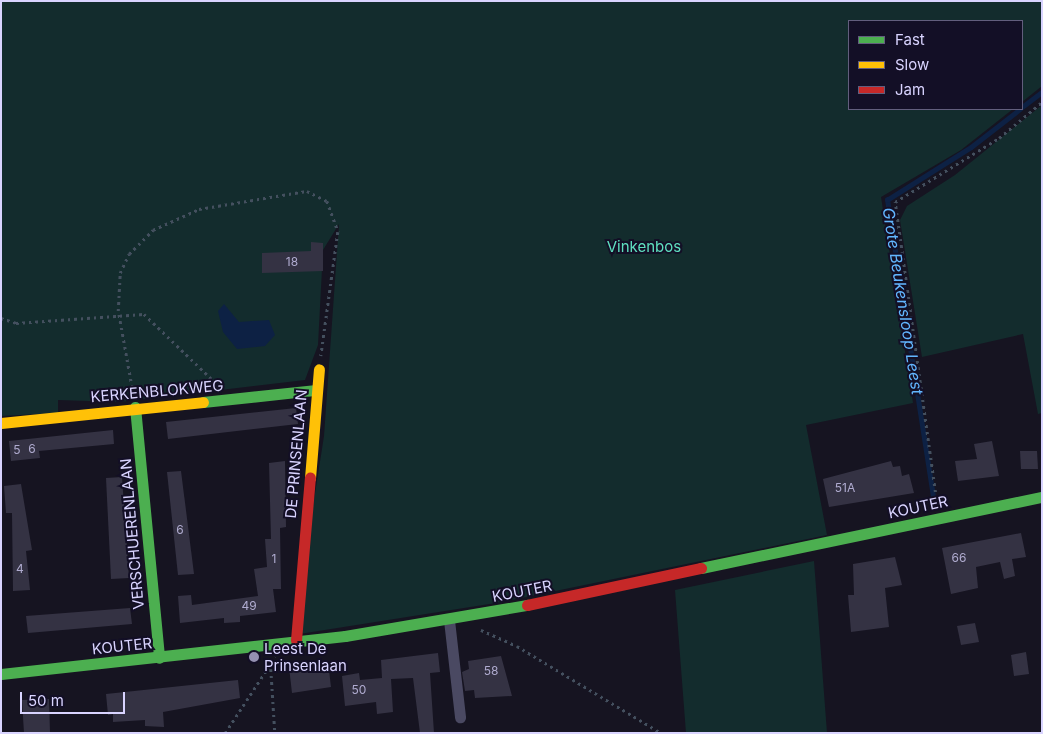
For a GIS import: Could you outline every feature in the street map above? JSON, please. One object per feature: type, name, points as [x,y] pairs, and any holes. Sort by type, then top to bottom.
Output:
[{"type":"street","name":"DE PRINSENLAAN","points":[[296,640],[319,369]]},
{"type":"street","name":"KERKENBLOKWEG","points":[[1,423],[135,407],[316,390]]},
{"type":"street","name":"VERSCHUERENLAAN","points":[[135,407],[159,658]]},
{"type":"street","name":"KOUTER","points":[[1,674],[278,644],[449,620],[1042,497]]},
{"type":"street","points":[[449,620],[460,717]]},
{"type":"path","points":[[939,518],[895,202],[999,138],[1042,102]]},
{"type":"path","points":[[135,407],[120,316],[120,273],[129,254],[153,230],[199,209],[307,190],[327,201],[338,232],[319,369]]},
{"type":"path","points":[[1,318],[16,323],[144,314],[233,399]]},
{"type":"path","points":[[478,629],[517,646],[661,733]]},
{"type":"path","points":[[225,733],[270,669],[278,644]]},
{"type":"path","points":[[270,669],[275,733]]},
{"type":"green space","name":"Vinkenbos","points":[[1,1],[1042,1],[1042,86],[1023,101],[1023,20],[848,20],[848,110],[1012,110],[961,150],[881,197],[913,403],[806,425],[827,535],[502,602],[293,635],[324,436],[339,224],[323,250],[318,345],[305,380],[120,402],[58,400],[58,413],[1,416]]},
{"type":"green space","points":[[1042,105],[1042,413],[1038,414],[1023,334],[922,357],[900,220],[907,206],[955,175]]},
{"type":"green space","points":[[814,561],[827,733],[686,733],[675,590]]},
{"type":"water","points":[[224,304],[239,322],[269,320],[275,335],[265,346],[237,349],[223,332],[218,311]]},
{"type":"building","points":[[311,242],[323,243],[323,271],[262,273],[262,253],[311,251]]},
{"type":"building","points":[[296,408],[298,424],[168,439],[166,422]]},
{"type":"building","points":[[113,430],[114,444],[39,451],[40,458],[11,461],[9,441]]},
{"type":"building","points":[[992,441],[999,476],[958,481],[955,461],[977,459],[974,444]]},
{"type":"building","points":[[1020,451],[1037,451],[1038,469],[1021,469]]},
{"type":"building","points":[[285,461],[286,527],[280,528],[281,589],[273,589],[276,612],[240,616],[240,622],[224,623],[224,618],[180,623],[178,596],[191,595],[192,605],[258,596],[254,569],[267,567],[265,539],[271,539],[269,463]]},
{"type":"building","points":[[891,461],[893,467],[900,466],[902,476],[909,474],[914,493],[829,507],[823,479]]},
{"type":"building","points":[[181,471],[194,574],[178,575],[167,472]]},
{"type":"building","points":[[122,477],[129,578],[111,579],[106,478]]},
{"type":"building","points":[[21,484],[32,550],[26,551],[30,590],[13,591],[12,513],[6,513],[4,486]]},
{"type":"building","points":[[1021,533],[1026,557],[1012,559],[1015,576],[1004,579],[1000,562],[976,567],[978,588],[951,594],[942,548]]},
{"type":"building","points":[[895,557],[902,585],[885,588],[889,627],[851,632],[848,595],[854,595],[853,564]]},
{"type":"building","points":[[130,608],[132,624],[28,633],[26,616]]},
{"type":"building","points":[[975,623],[979,642],[961,645],[957,626]]},
{"type":"building","points":[[1026,652],[1029,674],[1014,676],[1011,655]]},
{"type":"building","points":[[438,653],[440,672],[430,673],[434,733],[420,733],[413,678],[391,679],[393,712],[377,714],[376,702],[345,706],[342,676],[359,673],[360,680],[382,678],[381,660]]},
{"type":"building","points":[[501,656],[512,696],[475,698],[474,690],[465,691],[462,672],[469,669],[468,661]]},
{"type":"building","points":[[328,662],[331,687],[292,693],[289,667]]},
{"type":"building","points":[[238,680],[240,698],[163,712],[164,727],[145,726],[145,720],[113,722],[113,714],[108,715],[106,694]]},
{"type":"building","points":[[49,699],[50,733],[24,733],[22,700]]},
{"type":"waterway","name":"Grote Beukensloop Leest","points":[[1023,106],[1042,92]]},
{"type":"waterway","name":"Grote Beukensloop Leest","points":[[934,503],[887,200],[971,147],[1019,110]]},
{"type":"traffic: fast","points":[[203,402],[316,390]]},
{"type":"traffic: fast","points":[[135,407],[159,658]]},
{"type":"traffic: fast","points":[[701,568],[1042,497]]},
{"type":"traffic: fast","points":[[1,674],[345,636],[527,605]]},
{"type":"traffic: slow","points":[[310,478],[319,369]]},
{"type":"traffic: slow","points":[[1,423],[203,402]]},
{"type":"traffic: jam","points":[[296,640],[310,478]]},
{"type":"traffic: jam","points":[[527,605],[701,568]]},
{"type":"place","name":"Leest De Prinsenlaan","points":[[254,657]]}]
